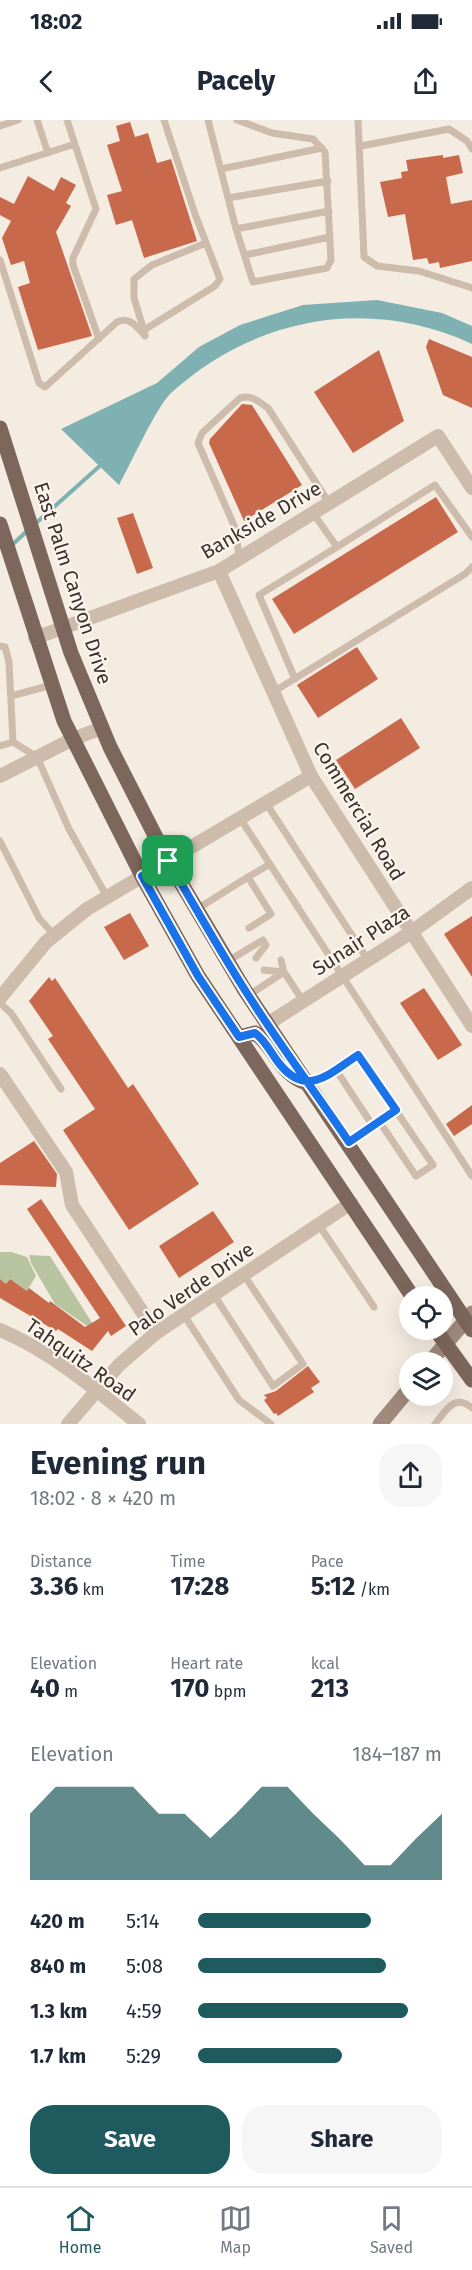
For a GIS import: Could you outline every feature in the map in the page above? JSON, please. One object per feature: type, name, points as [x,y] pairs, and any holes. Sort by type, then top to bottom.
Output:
[{"type":"main road","name":"East Palm Canyon Drive","points":[[0,428],[62,628],[102,728],[168,861],[249,995],[470,1321]]},
{"type":"main road","points":[[0,524],[35,638],[73,739],[142,876],[198,976],[405,1286]]},
{"type":"main road","points":[[239,1037],[255,1033],[280,1066],[299,1080],[309,1083]]},
{"type":"main road","points":[[442,1340],[472,1380]]},
{"type":"street","name":"Bankside Drive","points":[[35,638],[219,571],[438,436],[472,488]]},
{"type":"street","name":"Commercial Road","points":[[219,571],[311,776],[472,1026]]},
{"type":"street","points":[[0,776],[73,739],[102,728]]},
{"type":"street","points":[[0,998],[54,935],[107,897],[311,776]]},
{"type":"street","name":"Sunair Plaza","points":[[268,1023],[470,892]]},
{"type":"street","points":[[0,1074],[66,1172],[72,1205],[156,1333]]},
{"type":"street","name":"Palo Verde Drive","points":[[68,1424],[95,1390],[119,1365],[156,1333],[351,1203]]},
{"type":"street","points":[[438,1352],[470,1321]]},
{"type":"street","name":"Tahquitz Road","points":[[0,1330],[23,1340],[139,1424]]},
{"type":"street","points":[[380,1424],[399,1401]]},
{"type":"lane","points":[[0,126],[18,120]]},
{"type":"lane","points":[[37,120],[48,153]]},
{"type":"lane","points":[[67,120],[96,209],[73,258],[73,265],[99,339]]},
{"type":"lane","points":[[144,330],[219,282],[220,279],[164,120]]},
{"type":"lane","points":[[208,120],[236,229],[253,282],[327,268],[331,260],[327,156],[313,140],[272,133],[237,120]]},
{"type":"lane","points":[[358,120],[361,146],[364,257],[377,266],[419,271],[472,288]]},
{"type":"lane","points":[[361,146],[449,129],[467,141],[472,149]]},
{"type":"lane","points":[[0,168],[75,144]]},
{"type":"lane","points":[[221,169],[322,148]]},
{"type":"lane","points":[[228,198],[328,181]]},
{"type":"lane","points":[[236,229],[329,211]]},
{"type":"lane","points":[[245,255],[330,237]]},
{"type":"lane","points":[[0,260],[42,386],[48,387],[122,320],[133,323],[145,336],[134,298],[134,279],[152,265],[206,243]]},
{"type":"lane","points":[[239,558],[236,530],[198,443],[202,433],[240,398],[246,396],[255,399],[268,408],[330,503]]},
{"type":"lane","points":[[295,679],[259,595],[435,485],[472,537]]},
{"type":"lane","points":[[313,513],[337,546]]},
{"type":"lane","points":[[273,692],[465,574],[472,567]]},
{"type":"lane","points":[[0,646],[5,647],[9,662],[13,742]]},
{"type":"lane","points":[[11,696],[52,685]]},
{"type":"lane","points":[[0,746],[13,742],[37,757],[69,829],[107,897]]},
{"type":"lane","points":[[266,803],[368,960]]},
{"type":"lane","points":[[240,818],[472,1176]]},
{"type":"lane","points":[[0,841],[39,918],[54,935]]},
{"type":"lane","points":[[197,909],[270,864]]},
{"type":"lane","points":[[248,877],[272,914],[249,928]]},
{"type":"lane","points":[[228,962],[263,940],[268,948],[256,958]]},
{"type":"lane","points":[[281,960],[284,972],[303,1001]]},
{"type":"lane","points":[[273,964],[284,972]]},
{"type":"lane","points":[[264,970],[284,972]]},
{"type":"lane","points":[[249,995],[284,972]]},
{"type":"lane","points":[[0,1003],[11,1013],[61,1089]]},
{"type":"lane","points":[[309,1083],[336,1070],[358,1055],[433,1165],[416,1176],[336,1070]]},
{"type":"lane","points":[[349,1142],[396,1110]]},
{"type":"lane","points":[[319,1225],[374,1307]]},
{"type":"lane","points":[[214,1295],[273,1386],[303,1364],[244,1275]]},
{"type":"lane","points":[[184,1315],[238,1400],[271,1424]]},
{"type":"lane","points":[[435,1424],[450,1404],[462,1401],[472,1406]]},
{"type":"green space","points":[[0,1252],[11,1252],[27,1257],[36,1276],[27,1291],[10,1279],[6,1284],[0,1279]]},
{"type":"green space","points":[[29,1255],[50,1256],[99,1334],[55,1304],[31,1263]]},
{"type":"water","points":[[377,300],[442,313],[472,326],[472,344],[433,329],[393,321],[353,318],[314,322],[276,331],[239,347],[204,367],[171,393],[151,423],[119,485],[61,429],[157,383],[199,347],[240,325],[303,305]]},
{"type":"building","points":[[130,122],[135,137],[148,133],[157,163],[171,159],[197,241],[144,258],[132,220],[116,225],[107,195],[122,191],[107,145],[120,141],[116,126]]},
{"type":"building","points":[[443,155],[443,158],[459,155],[463,173],[446,177],[451,204],[472,200],[472,261],[440,268],[439,262],[429,264],[427,258],[413,260],[405,214],[388,217],[380,182],[402,178],[401,172],[408,171],[406,160]]},
{"type":"building","points":[[28,176],[54,191],[61,177],[76,185],[66,203],[71,206],[56,232],[92,336],[38,350],[18,287],[30,283],[24,261],[11,265],[2,238],[11,221],[0,215],[0,197],[14,204]]},
{"type":"building","points":[[429,339],[472,357],[472,408],[443,395],[426,347]]},
{"type":"building","points":[[379,350],[404,421],[353,453],[314,392]]},
{"type":"building","points":[[242,404],[252,405],[302,485],[244,521],[209,443],[210,439]]},
{"type":"building","points":[[436,497],[458,532],[294,634],[272,599]]},
{"type":"building","points":[[133,513],[153,568],[137,574],[117,518]]},
{"type":"building","points":[[357,647],[378,679],[318,718],[297,685]]},
{"type":"building","points":[[401,718],[420,748],[355,789],[336,760]]},
{"type":"building","points":[[130,913],[149,946],[124,960],[104,927]]},
{"type":"building","points":[[472,916],[472,977],[444,934]]},
{"type":"building","points":[[49,977],[52,981],[55,978],[128,1088],[133,1084],[199,1184],[129,1230],[63,1130],[95,1109],[48,1039],[53,1036],[29,1001]]},
{"type":"building","points":[[424,988],[462,1045],[438,1060],[400,1003]]},
{"type":"building","points":[[472,1105],[472,1124],[454,1136],[446,1124]]},
{"type":"building","points":[[34,1141],[57,1174],[56,1187],[0,1185],[0,1163]]},
{"type":"building","points":[[41,1199],[126,1326],[111,1336],[108,1331],[92,1351],[58,1329],[56,1331],[0,1298],[0,1279],[6,1284],[10,1279],[27,1291],[29,1288],[49,1303],[50,1301],[85,1327],[100,1318],[27,1209]]},
{"type":"building","points":[[213,1211],[234,1242],[179,1278],[159,1246]]},
{"type":"building","points":[[308,1366],[320,1382],[311,1388],[314,1392],[278,1416],[274,1414],[264,1400],[267,1398],[264,1395],[276,1391]]},
{"type":"waterway","points":[[35,524],[103,463]]},
{"type":"waterway","points":[[11,546],[27,531]]},
{"type":"route","points":[[168,861],[142,876],[198,976],[239,1037],[250,1033],[260,1036],[280,1066],[299,1080],[309,1083],[326,1076],[358,1055],[396,1110],[349,1142],[309,1083],[268,1023],[244,989],[168,861]]}]
